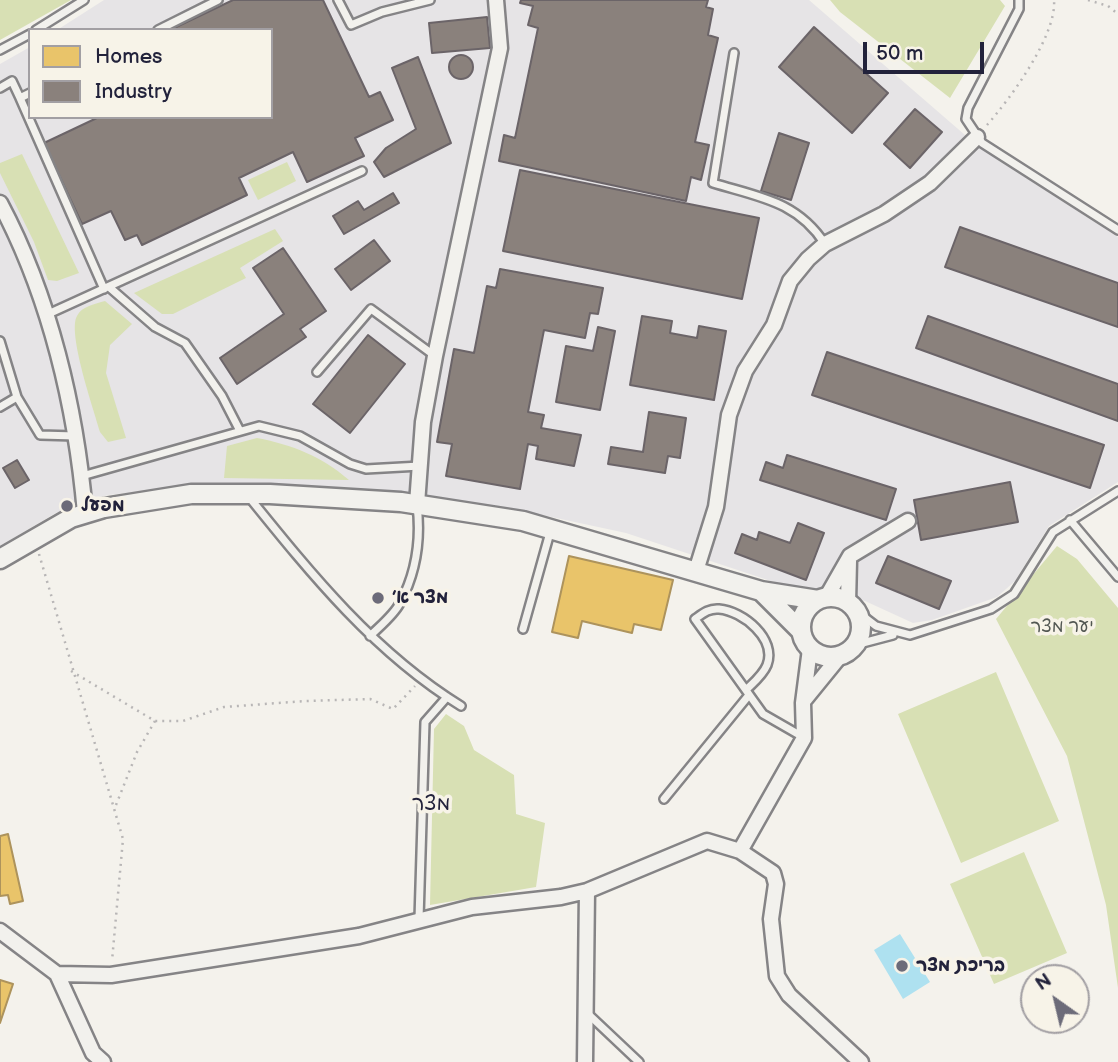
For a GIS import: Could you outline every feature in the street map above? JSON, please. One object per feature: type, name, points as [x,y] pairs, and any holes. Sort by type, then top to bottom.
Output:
[{"type":"street","points":[[417,504],[423,422],[435,356],[500,48],[496,0]]},
{"type":"street","points":[[696,571],[716,508],[729,415],[745,371],[774,325],[790,281],[807,259],[825,244],[884,214],[930,183],[977,137]]},
{"type":"street","points":[[1,209],[32,275],[46,316],[77,436],[85,513]]},
{"type":"street","points":[[0,559],[85,513],[167,497],[247,493],[417,504],[552,527],[761,591],[852,606]]},
{"type":"street","points":[[801,631],[804,613],[822,599],[850,556],[908,521]]},
{"type":"street","points":[[803,703],[840,656],[855,645],[861,624],[852,606],[847,568],[850,556]]},
{"type":"street","points":[[761,591],[801,631],[810,649],[824,657],[840,656]]},
{"type":"street","points":[[740,850],[804,738],[803,703],[810,649]]},
{"type":"street","points":[[58,974],[111,975],[359,936],[472,907],[561,897],[587,891],[707,841],[740,850],[773,873],[776,884],[771,919],[777,976],[789,995],[861,1062]]},
{"type":"street","points":[[584,1062],[587,891]]},
{"type":"street","points":[[0,931],[58,974],[93,1053],[103,1062]]},
{"type":"lane","points":[[39,28],[84,0]]},
{"type":"lane","points":[[162,28],[218,0]]},
{"type":"lane","points":[[338,0],[351,25],[383,12],[430,0]]},
{"type":"lane","points":[[1019,0],[1019,9],[968,108],[966,119],[982,143],[1118,230]]},
{"type":"lane","points":[[0,50],[28,35]]},
{"type":"lane","points":[[734,53],[713,183],[786,206],[813,225],[825,244]]},
{"type":"lane","points":[[0,88],[12,82],[28,116]]},
{"type":"lane","points":[[20,98],[28,94]]},
{"type":"lane","points":[[30,119],[106,288],[155,327],[185,343],[222,396],[240,431]]},
{"type":"lane","points":[[46,316],[362,171]]},
{"type":"lane","points":[[317,372],[372,309],[435,356]]},
{"type":"lane","points":[[0,341],[17,397],[40,435],[77,436]]},
{"type":"lane","points":[[0,407],[17,397]]},
{"type":"lane","points":[[82,476],[259,426],[291,433],[366,469],[420,466]]},
{"type":"lane","points":[[855,645],[897,634],[918,633],[1004,602],[1014,594],[1053,532],[1118,491]]},
{"type":"lane","points":[[247,493],[325,589],[370,636],[420,680],[461,706]]},
{"type":"lane","points":[[370,636],[399,605],[416,563],[419,523],[417,504]]},
{"type":"lane","points":[[1070,520],[1118,577]]},
{"type":"lane","points":[[523,629],[552,527]]},
{"type":"lane","points":[[852,606],[876,626],[897,634]]},
{"type":"lane","points":[[664,799],[747,693],[768,663],[768,651],[763,637],[740,616],[720,608],[710,609],[695,619],[747,693],[763,714],[804,738]]},
{"type":"lane","points":[[419,919],[425,722],[447,697]]},
{"type":"lane","points":[[585,1012],[639,1062]]},
{"type":"path","points":[[977,137],[1003,107],[1027,69],[1046,32],[1054,0]]},
{"type":"path","points":[[1088,0],[1108,6],[1118,14]]},
{"type":"path","points":[[35,538],[72,671],[116,805],[123,839],[111,975]]},
{"type":"path","points":[[72,671],[155,721],[183,721],[225,706],[306,701],[370,699],[393,709],[420,680]]},
{"type":"path","points":[[116,805],[137,752],[155,721]]},
{"type":"shaded area","points":[[104,0],[809,0],[980,148],[1118,237],[1118,482],[1049,526],[1015,581],[997,597],[932,620],[913,623],[865,601],[804,592],[626,533],[533,513],[345,488],[229,483],[108,495],[56,513],[0,546],[0,64],[28,48],[28,119],[273,119],[273,28],[60,28]]},
{"type":"green space","points":[[0,0],[71,0],[0,40]]},
{"type":"green space","points":[[830,0],[1000,0],[1005,6],[950,98],[840,12]]},
{"type":"green space","points":[[22,154],[79,273],[57,281],[48,280],[34,242],[0,173],[0,163]]},
{"type":"green space","points":[[287,162],[296,181],[258,200],[248,180]]},
{"type":"green space","points":[[275,229],[283,241],[240,268],[246,278],[173,314],[162,314],[134,293]]},
{"type":"green space","points":[[105,301],[132,324],[110,345],[106,373],[126,438],[108,442],[100,432],[87,390],[78,354],[75,325],[82,310]]},
{"type":"green space","points":[[257,438],[306,453],[328,464],[349,480],[224,478],[227,446]]},
{"type":"green space","name":"יער מצר","points":[[1057,546],[1077,559],[1118,608],[1118,988],[1106,905],[1067,756],[996,619]]},
{"type":"green space","points":[[996,672],[1059,821],[961,863],[898,714]]},
{"type":"green space","points":[[446,714],[464,726],[474,750],[514,775],[516,814],[545,823],[536,887],[430,905],[434,729]]},
{"type":"green space","points":[[1024,852],[1067,953],[1041,964],[1020,964],[1020,973],[994,984],[950,884]]},
{"type":"water","name":"בריכת מצר","points":[[900,934],[930,982],[903,999],[874,950]]},
{"type":"building: Homes","points":[[569,556],[673,580],[661,630],[634,624],[632,633],[582,621],[578,638],[552,632]]},
{"type":"building: Homes","points":[[8,834],[23,901],[10,904],[8,895],[0,896],[0,836]]},
{"type":"building: Homes","points":[[0,980],[13,984],[0,1023]]},
{"type":"building: Industry","points":[[233,0],[323,0],[369,97],[380,92],[393,120],[355,138],[364,156],[307,182],[293,152],[239,178],[247,195],[142,245],[137,235],[125,240],[111,211],[82,224],[44,143],[95,119],[273,119],[273,28],[174,28]]},
{"type":"building: Industry","points":[[521,0],[708,0],[706,7],[713,9],[708,35],[718,38],[695,142],[709,145],[701,180],[691,177],[686,201],[499,161],[504,135],[515,138],[538,28],[528,25],[533,6],[520,3]]},
{"type":"building: Industry","points":[[487,17],[490,48],[432,53],[429,23]]},
{"type":"building: Industry","points":[[814,27],[888,93],[852,133],[779,67]]},
{"type":"building: Industry","points":[[461,55],[469,59],[473,67],[469,75],[461,79],[453,75],[449,67],[453,59]]},
{"type":"building: Industry","points":[[418,57],[451,143],[384,177],[374,162],[386,148],[416,129],[392,68]]},
{"type":"building: Industry","points":[[915,109],[942,132],[910,168],[884,144]]},
{"type":"building: Industry","points":[[779,133],[809,143],[791,200],[761,191]]},
{"type":"building: Industry","points":[[520,170],[759,218],[742,299],[503,251]]},
{"type":"building: Industry","points":[[393,193],[399,203],[344,234],[333,216],[358,201],[364,210]]},
{"type":"building: Industry","points":[[960,227],[1118,283],[1118,327],[945,267]]},
{"type":"building: Industry","points":[[374,240],[390,261],[351,290],[335,269]]},
{"type":"building: Industry","points":[[283,248],[326,311],[300,329],[306,337],[237,384],[220,358],[284,314],[253,268]]},
{"type":"building: Industry","points":[[500,269],[603,288],[598,314],[590,313],[585,338],[544,330],[528,412],[544,415],[541,428],[581,435],[574,466],[536,459],[538,446],[528,444],[520,489],[446,476],[452,444],[437,442],[454,349],[474,353],[487,286],[496,288]]},
{"type":"building: Industry","points":[[642,316],[672,321],[670,333],[697,338],[699,326],[726,331],[714,400],[630,385]]},
{"type":"building: Industry","points":[[928,316],[1118,384],[1118,421],[916,348]]},
{"type":"building: Industry","points":[[598,327],[615,331],[600,410],[556,402],[566,346],[593,351]]},
{"type":"building: Industry","points":[[368,335],[405,364],[350,433],[313,404]]},
{"type":"building: Industry","points":[[827,352],[1104,445],[1090,488],[812,395]]},
{"type":"building: Industry","points":[[649,412],[686,418],[680,458],[668,456],[665,473],[608,464],[611,447],[643,452]]},
{"type":"building: Industry","points":[[787,455],[896,489],[886,520],[760,480],[766,462],[783,468]]},
{"type":"building: Industry","points":[[17,460],[29,480],[15,488],[3,468]]},
{"type":"building: Industry","points":[[1010,482],[1018,522],[921,540],[914,500]]},
{"type":"building: Industry","points":[[798,523],[824,533],[806,580],[735,553],[742,534],[757,540],[759,532],[790,543]]},
{"type":"building: Industry","points":[[888,556],[951,581],[939,609],[876,583]]},
{"type":"place","name":"מפעל","points":[[67,506]]},
{"type":"place","name":"מצר א׳","points":[[378,598]]},
{"type":"place","name":"בריכת מצר","points":[[902,966]]},
{"type":"district","name":"מצר","points":[[431,805]]}]
